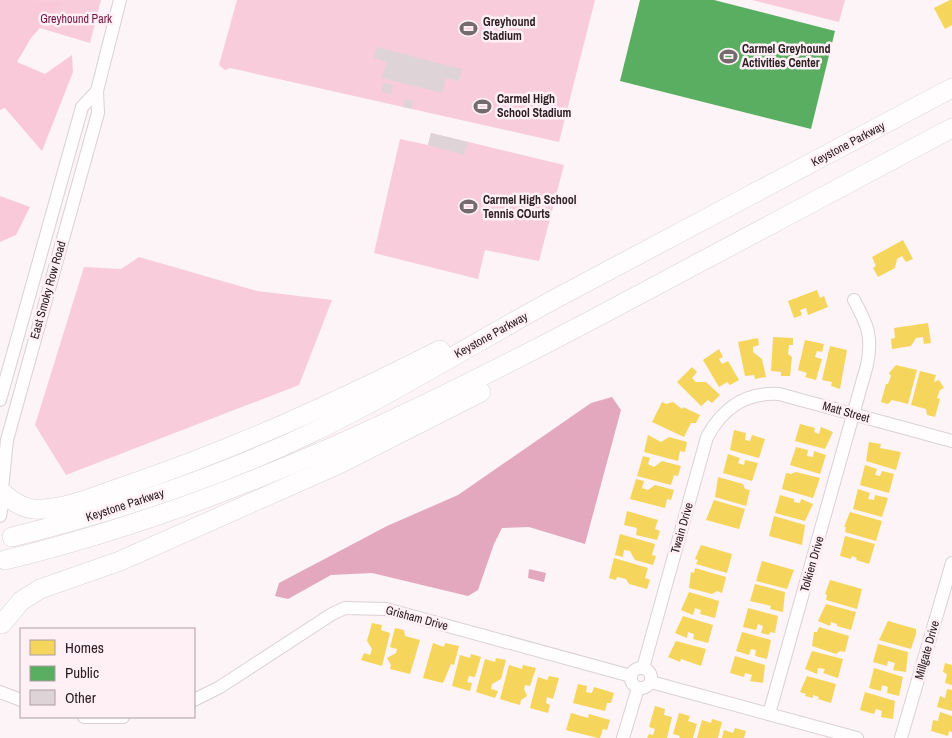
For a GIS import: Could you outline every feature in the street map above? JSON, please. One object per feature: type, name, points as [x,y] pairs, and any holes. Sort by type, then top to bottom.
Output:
[{"type":"highway","name":"Keystone Parkway","points":[[12,537],[138,501],[223,471],[292,442],[359,409],[602,274],[952,88]]},
{"type":"highway","name":"Keystone Parkway","points":[[5,560],[74,542],[179,509],[349,441],[498,370],[952,128]]},
{"type":"highway","points":[[1,620],[21,601],[40,589],[120,561],[339,464],[431,419],[571,342],[773,223]]},
{"type":"highway","points":[[2,490],[24,508],[49,508],[80,501],[190,464],[304,417],[500,320],[602,274]]},
{"type":"street","name":"East Smoky Row Road","points":[[0,516],[7,440],[98,113],[97,91],[120,0]]},
{"type":"street","name":"East Smoky Row Road","points":[[0,400],[82,108],[97,91]]},
{"type":"street","name":"Tolkien Drive","points":[[769,714],[867,365],[870,340],[868,327],[854,300]]},
{"type":"street","name":"Matt Street","points":[[740,401],[766,393],[779,394],[952,441]]},
{"type":"street","name":"Twain Drive","points":[[643,668],[707,437],[723,413],[740,401]]},
{"type":"street","name":"Millgate Drive","points":[[901,738],[949,586],[952,563]]},
{"type":"street","name":"Grisham Drive","points":[[195,700],[220,687],[320,620],[345,608],[360,607],[386,609],[631,676]]},
{"type":"street","points":[[643,668],[650,675],[650,682],[646,687],[638,688],[632,684],[631,676],[636,669],[643,668]]},
{"type":"street","points":[[650,682],[857,738]]},
{"type":"street","points":[[623,738],[638,688]]},
{"type":"street","points":[[0,692],[20,701]]},
{"type":"street","points":[[0,701],[20,701]]},
{"type":"green space","name":"Greyhound Park","points":[[0,0],[101,0],[90,43],[3,17]]},
{"type":"green space","name":"Carmel High School Stadium","points":[[237,0],[595,0],[559,142],[230,68],[225,70],[219,65]]},
{"type":"green space","points":[[752,0],[845,0],[839,22]]},
{"type":"green space","name":"Carmel High School Tennis COurts","points":[[431,133],[564,165],[539,261],[485,250],[478,279],[374,253],[400,139],[428,145]]},
{"type":"green space","points":[[139,257],[257,291],[332,300],[299,385],[66,475],[35,425],[84,267],[121,269]]},
{"type":"shaded area","points":[[0,0],[63,2],[31,38],[17,62],[45,74],[72,55],[73,72],[42,151],[5,108],[0,110]]},
{"type":"shaded area","points":[[0,196],[30,207],[16,235],[0,242]]},
{"type":"shaded area","points":[[612,397],[621,410],[585,544],[529,527],[502,528],[494,544],[478,590],[468,596],[372,573],[331,575],[288,599],[275,596],[279,583],[387,526],[458,495],[591,403]]},
{"type":"shaded area","points":[[529,569],[546,573],[544,582],[528,578]]},
{"type":"building: Homes","points":[[952,0],[952,25],[945,29],[934,8]]},
{"type":"building: Homes","points":[[903,240],[913,259],[906,262],[902,256],[897,259],[895,268],[878,277],[873,268],[876,266],[872,257]]},
{"type":"building: Homes","points":[[817,290],[820,298],[824,296],[828,307],[808,315],[806,308],[800,310],[802,315],[794,318],[788,301]]},
{"type":"building: Homes","points":[[928,323],[931,343],[924,344],[923,337],[916,338],[911,346],[892,349],[891,339],[895,338],[894,328]]},
{"type":"building: Homes","points":[[773,337],[793,338],[793,345],[789,345],[788,354],[792,357],[790,376],[781,376],[781,372],[771,371]]},
{"type":"building: Homes","points":[[758,338],[759,345],[753,347],[753,352],[762,359],[766,377],[755,379],[754,375],[745,376],[738,342]]},
{"type":"building: Homes","points":[[805,340],[824,344],[822,352],[817,351],[815,357],[822,359],[816,380],[805,377],[807,373],[798,370]]},
{"type":"building: Homes","points":[[830,346],[847,350],[840,389],[831,386],[832,382],[822,380]]},
{"type":"building: Homes","points":[[719,349],[723,357],[719,359],[722,364],[728,361],[739,380],[730,385],[727,382],[719,387],[703,360]]},
{"type":"building: Homes","points":[[896,365],[917,370],[908,404],[892,400],[888,404],[881,402],[886,384],[888,384],[891,376],[889,373]]},
{"type":"building: Homes","points":[[692,367],[697,372],[692,378],[696,382],[706,382],[720,395],[712,403],[708,400],[701,406],[677,382]]},
{"type":"building: Homes","points":[[920,371],[936,375],[934,382],[939,380],[944,388],[940,390],[937,398],[940,399],[935,417],[927,415],[926,409],[911,405]]},
{"type":"building: Homes","points":[[662,402],[666,404],[673,402],[682,409],[683,407],[700,415],[696,423],[691,423],[684,437],[652,422]]},
{"type":"building: Homes","points":[[800,424],[815,428],[814,432],[819,434],[821,427],[833,432],[825,449],[795,441]]},
{"type":"building: Homes","points":[[734,430],[746,433],[745,440],[750,441],[752,435],[765,439],[759,458],[730,450]]},
{"type":"building: Homes","points":[[648,435],[661,442],[669,437],[687,442],[685,452],[680,451],[678,461],[644,452]]},
{"type":"building: Homes","points":[[869,442],[881,444],[880,448],[901,452],[896,470],[866,461]]},
{"type":"building: Homes","points":[[796,447],[808,450],[807,456],[813,457],[814,451],[826,455],[820,474],[790,465]]},
{"type":"building: Homes","points":[[728,454],[740,458],[738,463],[744,465],[745,460],[758,463],[752,481],[723,473]]},
{"type":"building: Homes","points":[[643,456],[650,458],[648,464],[654,467],[662,461],[681,466],[678,476],[674,475],[671,485],[637,476]]},
{"type":"building: Homes","points":[[865,465],[877,469],[875,475],[880,476],[882,471],[894,474],[889,493],[860,485]]},
{"type":"building: Homes","points":[[796,472],[820,478],[813,498],[782,489],[786,473]]},
{"type":"building: Homes","points":[[718,477],[743,484],[745,489],[750,490],[746,506],[715,497]]},
{"type":"building: Homes","points":[[636,479],[644,481],[642,488],[648,490],[655,485],[674,490],[671,500],[667,499],[665,508],[630,499]]},
{"type":"building: Homes","points":[[858,489],[870,493],[868,499],[874,500],[875,495],[888,498],[882,517],[853,509]]},
{"type":"building: Homes","points":[[780,495],[794,499],[794,502],[800,503],[801,499],[813,504],[805,521],[775,513]]},
{"type":"building: Homes","points":[[714,500],[745,509],[739,529],[706,520]]},
{"type":"building: Homes","points":[[627,511],[658,520],[655,529],[660,531],[657,540],[636,535],[637,528],[624,525]]},
{"type":"building: Homes","points":[[850,512],[882,521],[876,541],[845,532],[846,527],[844,527]]},
{"type":"building: Homes","points":[[774,516],[805,525],[802,545],[769,536]]},
{"type":"building: Homes","points":[[620,534],[655,544],[652,555],[656,556],[653,565],[635,560],[630,551],[624,550],[623,557],[615,555]]},
{"type":"building: Homes","points":[[845,536],[875,544],[869,564],[856,560],[857,558],[852,556],[851,559],[840,556]]},
{"type":"building: Homes","points":[[701,545],[732,554],[727,573],[696,564],[698,560],[695,559]]},
{"type":"building: Homes","points":[[614,558],[648,568],[645,578],[650,580],[647,589],[629,584],[626,579],[617,577],[616,580],[609,578]]},
{"type":"building: Homes","points":[[762,561],[794,570],[787,589],[756,581]]},
{"type":"building: Homes","points":[[695,568],[726,577],[722,593],[717,591],[712,594],[689,588],[691,572],[694,573]]},
{"type":"building: Homes","points":[[830,580],[862,589],[857,609],[826,600],[827,595],[825,594]]},
{"type":"building: Homes","points":[[755,584],[785,592],[783,612],[770,609],[771,606],[750,601]]},
{"type":"building: Homes","points":[[689,592],[719,601],[715,618],[700,614],[701,610],[695,608],[693,615],[681,610]]},
{"type":"building: Homes","points":[[826,604],[856,612],[851,630],[831,622],[830,626],[818,621]]},
{"type":"building: Homes","points":[[748,608],[778,616],[775,633],[770,632],[769,635],[761,633],[763,626],[758,624],[756,630],[743,627]]},
{"type":"building: Homes","points":[[683,616],[713,625],[708,643],[693,639],[694,634],[688,632],[687,638],[675,633]]},
{"type":"building: Homes","points":[[888,621],[916,629],[911,649],[879,640]]},
{"type":"building: Homes","points":[[372,623],[382,625],[381,630],[390,633],[382,666],[361,660],[364,653],[370,655],[372,649],[367,641]]},
{"type":"building: Homes","points":[[819,627],[849,636],[845,652],[840,651],[836,654],[812,646],[814,632],[817,632]]},
{"type":"building: Homes","points":[[395,628],[404,630],[405,636],[420,640],[410,674],[390,669],[391,665],[387,658],[396,653],[397,649],[390,647]]},
{"type":"building: Homes","points":[[742,632],[771,640],[767,659],[755,656],[756,650],[751,649],[749,655],[736,651]]},
{"type":"building: Homes","points":[[676,641],[706,649],[701,666],[681,659],[680,662],[668,657]]},
{"type":"building: Homes","points":[[433,643],[444,647],[445,643],[459,646],[454,665],[451,664],[443,683],[423,678]]},
{"type":"building: Homes","points":[[878,644],[908,652],[906,672],[893,670],[895,663],[888,661],[887,666],[873,662]]},
{"type":"building: Homes","points":[[812,651],[843,659],[838,678],[823,673],[825,669],[818,668],[817,674],[805,669]]},
{"type":"building: Homes","points":[[471,654],[481,657],[475,677],[469,676],[467,682],[472,683],[470,691],[452,686],[460,655],[470,658]]},
{"type":"building: Homes","points":[[735,656],[765,665],[763,683],[750,681],[752,675],[745,673],[744,677],[730,673]]},
{"type":"building: Homes","points":[[496,658],[506,660],[501,679],[492,684],[491,689],[498,691],[495,698],[476,692],[485,659],[495,662]]},
{"type":"building: Homes","points":[[945,663],[952,665],[952,685],[945,683],[947,674],[943,672]]},
{"type":"building: Homes","points":[[509,665],[522,669],[523,665],[536,668],[530,686],[525,685],[524,689],[527,696],[521,700],[520,705],[500,699]]},
{"type":"building: Homes","points":[[874,668],[903,677],[899,696],[887,693],[888,687],[882,685],[881,691],[869,688]]},
{"type":"building: Homes","points":[[549,676],[559,678],[553,699],[547,697],[546,703],[550,705],[548,713],[530,708],[538,677],[547,680]]},
{"type":"building: Homes","points":[[807,676],[836,684],[831,703],[818,699],[819,697],[813,695],[813,698],[805,696],[806,694],[800,692]]},
{"type":"building: Homes","points":[[578,684],[587,686],[586,692],[592,693],[594,687],[614,693],[611,703],[607,703],[605,711],[573,703]]},
{"type":"building: Homes","points":[[947,689],[952,690],[952,711],[937,707],[940,696],[945,698]]},
{"type":"building: Homes","points":[[865,692],[895,701],[893,719],[881,717],[882,711],[876,709],[874,714],[860,710]]},
{"type":"building: Homes","points":[[655,706],[665,709],[664,715],[672,717],[667,738],[647,738],[649,734],[653,735],[655,729],[649,727]]},
{"type":"building: Homes","points":[[940,712],[952,716],[952,732],[949,731],[948,736],[931,731],[933,720],[938,721]]},
{"type":"building: Homes","points":[[571,713],[588,718],[589,714],[610,720],[607,730],[603,729],[600,738],[598,738],[566,730]]},
{"type":"building: Homes","points":[[679,713],[690,716],[688,721],[697,724],[693,738],[679,738],[680,736],[673,734]]},
{"type":"building: Homes","points":[[712,719],[722,722],[718,738],[697,738],[702,720],[711,723]]},
{"type":"building: Homes","points":[[735,728],[746,731],[744,738],[722,738],[724,730],[733,733]]},
{"type":"building: Public","name":"Carmel Greyhound Activities Center","points":[[640,0],[714,0],[835,31],[811,129],[620,81]]},
{"type":"building: Other","points":[[377,47],[462,69],[459,81],[446,78],[442,93],[382,78],[387,62],[374,58]]},
{"type":"building: Other","points":[[384,83],[393,85],[391,94],[381,91]]},
{"type":"building: Other","points":[[405,99],[413,101],[412,109],[403,107]]},
{"type":"building: Other","points":[[431,133],[468,142],[464,155],[428,145]]},
{"type":"place","name":"Greyhound Stadium","points":[[469,29]]},
{"type":"place","name":"Carmel Greyhound Activities Center","points":[[728,56]]},
{"type":"place","name":"Carmel High School Stadium","points":[[483,106]]},
{"type":"place","name":"Carmel High School Tennis COurts","points":[[469,207]]}]
